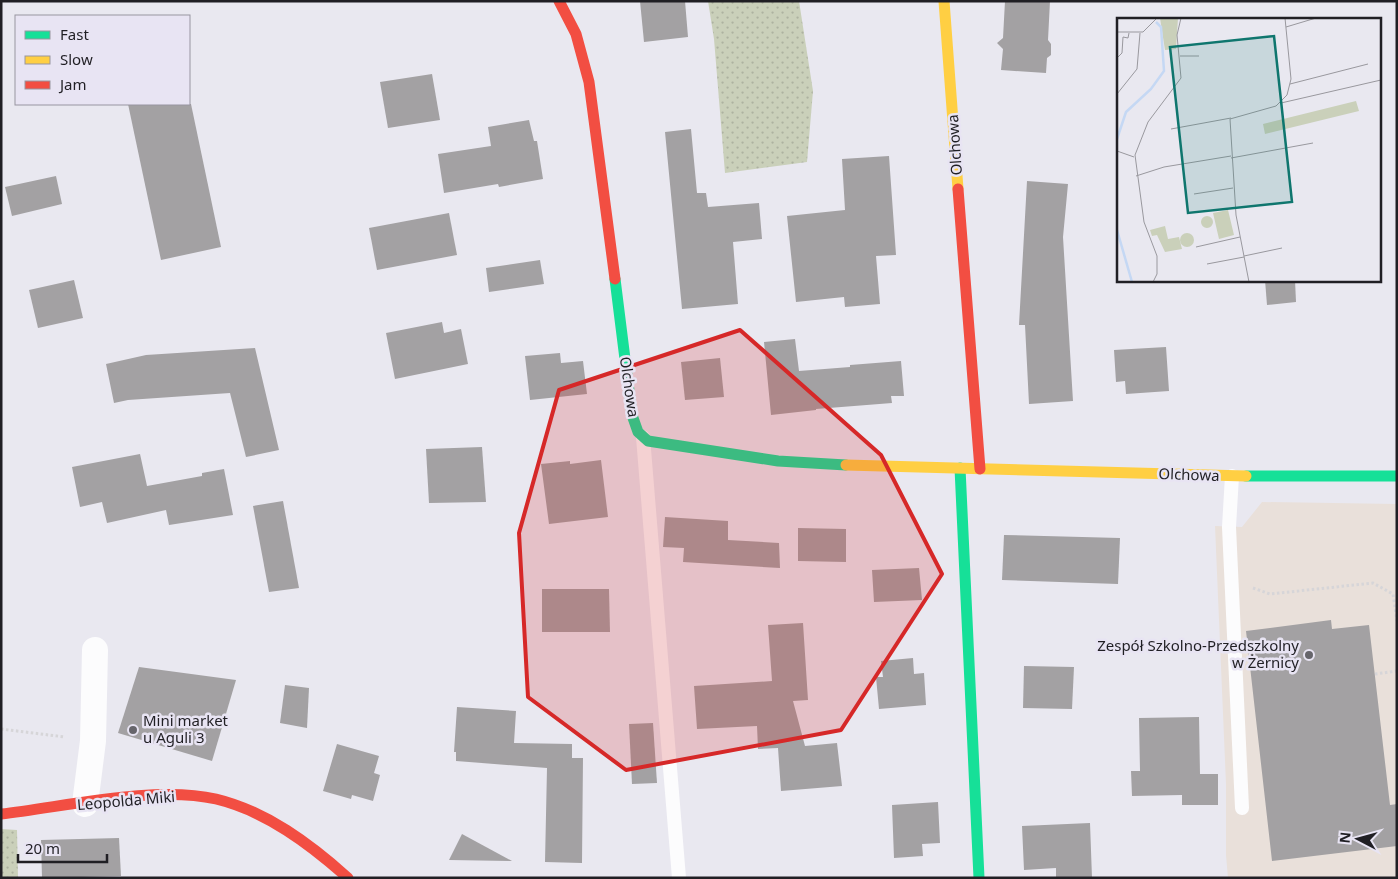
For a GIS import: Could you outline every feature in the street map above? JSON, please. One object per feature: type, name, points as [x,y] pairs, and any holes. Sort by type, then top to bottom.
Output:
[{"type":"street","name":"Olchowa","points":[[944,1],[980,469]]},
{"type":"street","name":"Olchowa","points":[[560,2],[570,18],[580,47],[591,94],[629,398],[634,425],[638,432],[648,441],[664,445],[778,461],[825,464],[1232,476],[1397,476]]},
{"type":"street","points":[[960,468],[979,878]]},
{"type":"street","points":[[85,804],[93,741],[95,650]]},
{"type":"street","name":"Leopolda Miki","points":[[1,814],[123,799],[182,796],[213,799],[229,803],[265,819],[294,835],[321,854],[348,878]]},
{"type":"lane","points":[[643,437],[679,878]]},
{"type":"lane","points":[[1232,476],[1229,526],[1230,566],[1242,808]]},
{"type":"path","points":[[1230,566],[1248,586],[1270,594],[1373,583],[1393,594],[1397,621]]},
{"type":"path","points":[[1375,674],[1397,671]]},
{"type":"path","points":[[1,729],[93,741]]},
{"type":"highlighted area","points":[[740,330],[881,455],[942,574],[841,730],[626,770],[528,697],[519,533],[559,390]]},
{"type":"shaded area","name":"Zespół Szkolno-Przedszkolny w Żernicy","points":[[1262,502],[1397,504],[1397,878],[1228,878],[1215,526],[1242,527]]},
{"type":"green space","points":[[708,1],[799,1],[813,91],[807,162],[725,173],[714,39]]},
{"type":"green space","points":[[1,829],[17,830],[18,878],[1,878]]},
{"type":"building","points":[[640,1],[685,1],[688,37],[644,42]]},
{"type":"building","points":[[1005,1],[1050,1],[1048,40],[1051,44],[1051,55],[1047,58],[1046,73],[1001,70],[1003,49],[997,43],[1003,38]]},
{"type":"building","points":[[432,74],[440,120],[388,128],[380,82]]},
{"type":"building","points":[[191,104],[221,247],[161,260],[128,105]]},
{"type":"building","points":[[529,120],[534,141],[537,141],[543,179],[499,187],[498,184],[444,193],[438,154],[491,146],[488,127]]},
{"type":"building","points":[[691,129],[697,193],[706,193],[708,207],[759,203],[762,239],[733,242],[738,304],[682,309],[665,132]]},
{"type":"building","points":[[889,156],[896,255],[876,256],[880,304],[845,307],[844,297],[796,302],[787,216],[845,210],[842,159]]},
{"type":"building","points":[[56,176],[62,204],[12,216],[5,187]]},
{"type":"building","points":[[1027,181],[1068,184],[1063,237],[1073,401],[1029,404],[1025,325],[1019,325]]},
{"type":"building","points":[[449,213],[457,255],[377,270],[369,228]]},
{"type":"building","points":[[540,260],[544,284],[489,292],[486,268]]},
{"type":"building","points":[[74,280],[83,318],[38,328],[29,290]]},
{"type":"building","points":[[1265,281],[1295,281],[1296,302],[1267,305]]},
{"type":"building","points":[[442,322],[444,333],[461,329],[468,364],[395,379],[386,333]]},
{"type":"building","points":[[795,339],[799,371],[901,361],[904,396],[891,396],[892,403],[816,409],[771,415],[764,342]]},
{"type":"building","points":[[1166,347],[1169,391],[1126,394],[1125,381],[1116,382],[1114,350]]},
{"type":"building","points":[[255,348],[279,450],[246,457],[230,393],[128,400],[114,403],[106,364],[146,355]]},
{"type":"building","points":[[560,353],[561,363],[583,361],[587,394],[530,400],[525,356]]},
{"type":"building","points":[[720,358],[724,397],[685,400],[681,362]]},
{"type":"building","points":[[482,447],[486,502],[429,503],[426,449]]},
{"type":"building","points":[[140,454],[147,486],[202,476],[202,473],[224,469],[233,515],[169,525],[166,510],[107,523],[102,502],[80,507],[72,467]]},
{"type":"building","points":[[601,460],[608,517],[549,524],[541,464],[570,461],[570,464]]},
{"type":"building","points":[[283,501],[299,588],[269,592],[253,506]]},
{"type":"building","points":[[665,517],[728,521],[728,540],[779,543],[780,568],[683,562],[684,548],[663,547]]},
{"type":"building","points":[[798,528],[846,529],[846,562],[798,561]]},
{"type":"building","points":[[1004,535],[1120,538],[1118,584],[1002,580]]},
{"type":"building","points":[[919,568],[922,600],[874,602],[872,570]]},
{"type":"building","points":[[542,589],[609,589],[610,632],[542,632]]},
{"type":"building","points":[[1331,620],[1332,629],[1369,625],[1390,805],[1397,804],[1397,846],[1272,861],[1246,631]]},
{"type":"building","points":[[803,623],[808,700],[793,701],[805,746],[837,743],[842,786],[781,791],[778,748],[758,749],[757,726],[697,729],[694,686],[772,681],[768,625]]},
{"type":"building","points":[[913,658],[914,674],[924,673],[926,705],[879,709],[876,677],[883,677],[881,661]]},
{"type":"building","points":[[1024,666],[1074,667],[1072,709],[1023,708]]},
{"type":"building","points":[[139,667],[236,680],[212,761],[118,733]]},
{"type":"building","points":[[285,685],[309,688],[307,728],[280,723]]},
{"type":"building","points":[[457,707],[516,711],[514,743],[572,744],[572,758],[583,758],[582,863],[545,862],[547,768],[456,761],[456,752],[454,752]]},
{"type":"building","points":[[1199,717],[1200,774],[1218,774],[1218,805],[1182,805],[1182,795],[1132,796],[1131,771],[1140,771],[1139,718]]},
{"type":"building","points":[[653,723],[657,783],[632,784],[629,724]]},
{"type":"building","points":[[337,744],[379,756],[374,773],[380,775],[373,801],[352,795],[351,799],[323,791]]},
{"type":"building","points":[[938,802],[940,843],[922,844],[923,856],[894,858],[892,805]]},
{"type":"building","points":[[1090,823],[1092,878],[1056,878],[1056,868],[1024,870],[1022,826]]},
{"type":"building","points":[[462,834],[512,861],[449,860]]},
{"type":"building","points":[[119,838],[121,876],[42,878],[41,840]]},
{"type":"traffic: fast","points":[[615,279],[632,415],[638,432],[648,441],[778,461],[846,465]]},
{"type":"traffic: fast","points":[[960,468],[979,878]]},
{"type":"traffic: fast","points":[[1246,476],[1397,476]]},
{"type":"traffic: slow","points":[[944,1],[958,189]]},
{"type":"traffic: slow","points":[[846,465],[1246,476]]},
{"type":"traffic: jam","points":[[559,1],[576,34],[589,82],[615,279]]},
{"type":"traffic: jam","points":[[958,189],[980,469]]},
{"type":"traffic: jam","points":[[1,814],[109,799],[165,794],[192,795],[216,799],[234,804],[270,820],[303,841],[348,878]]},
{"type":"place","name":"Zespół Szkolno-Przedszkolny w Żernicy","points":[[1309,655]]},
{"type":"place","name":"Mini market u Aguli 3","points":[[133,730]]}]
